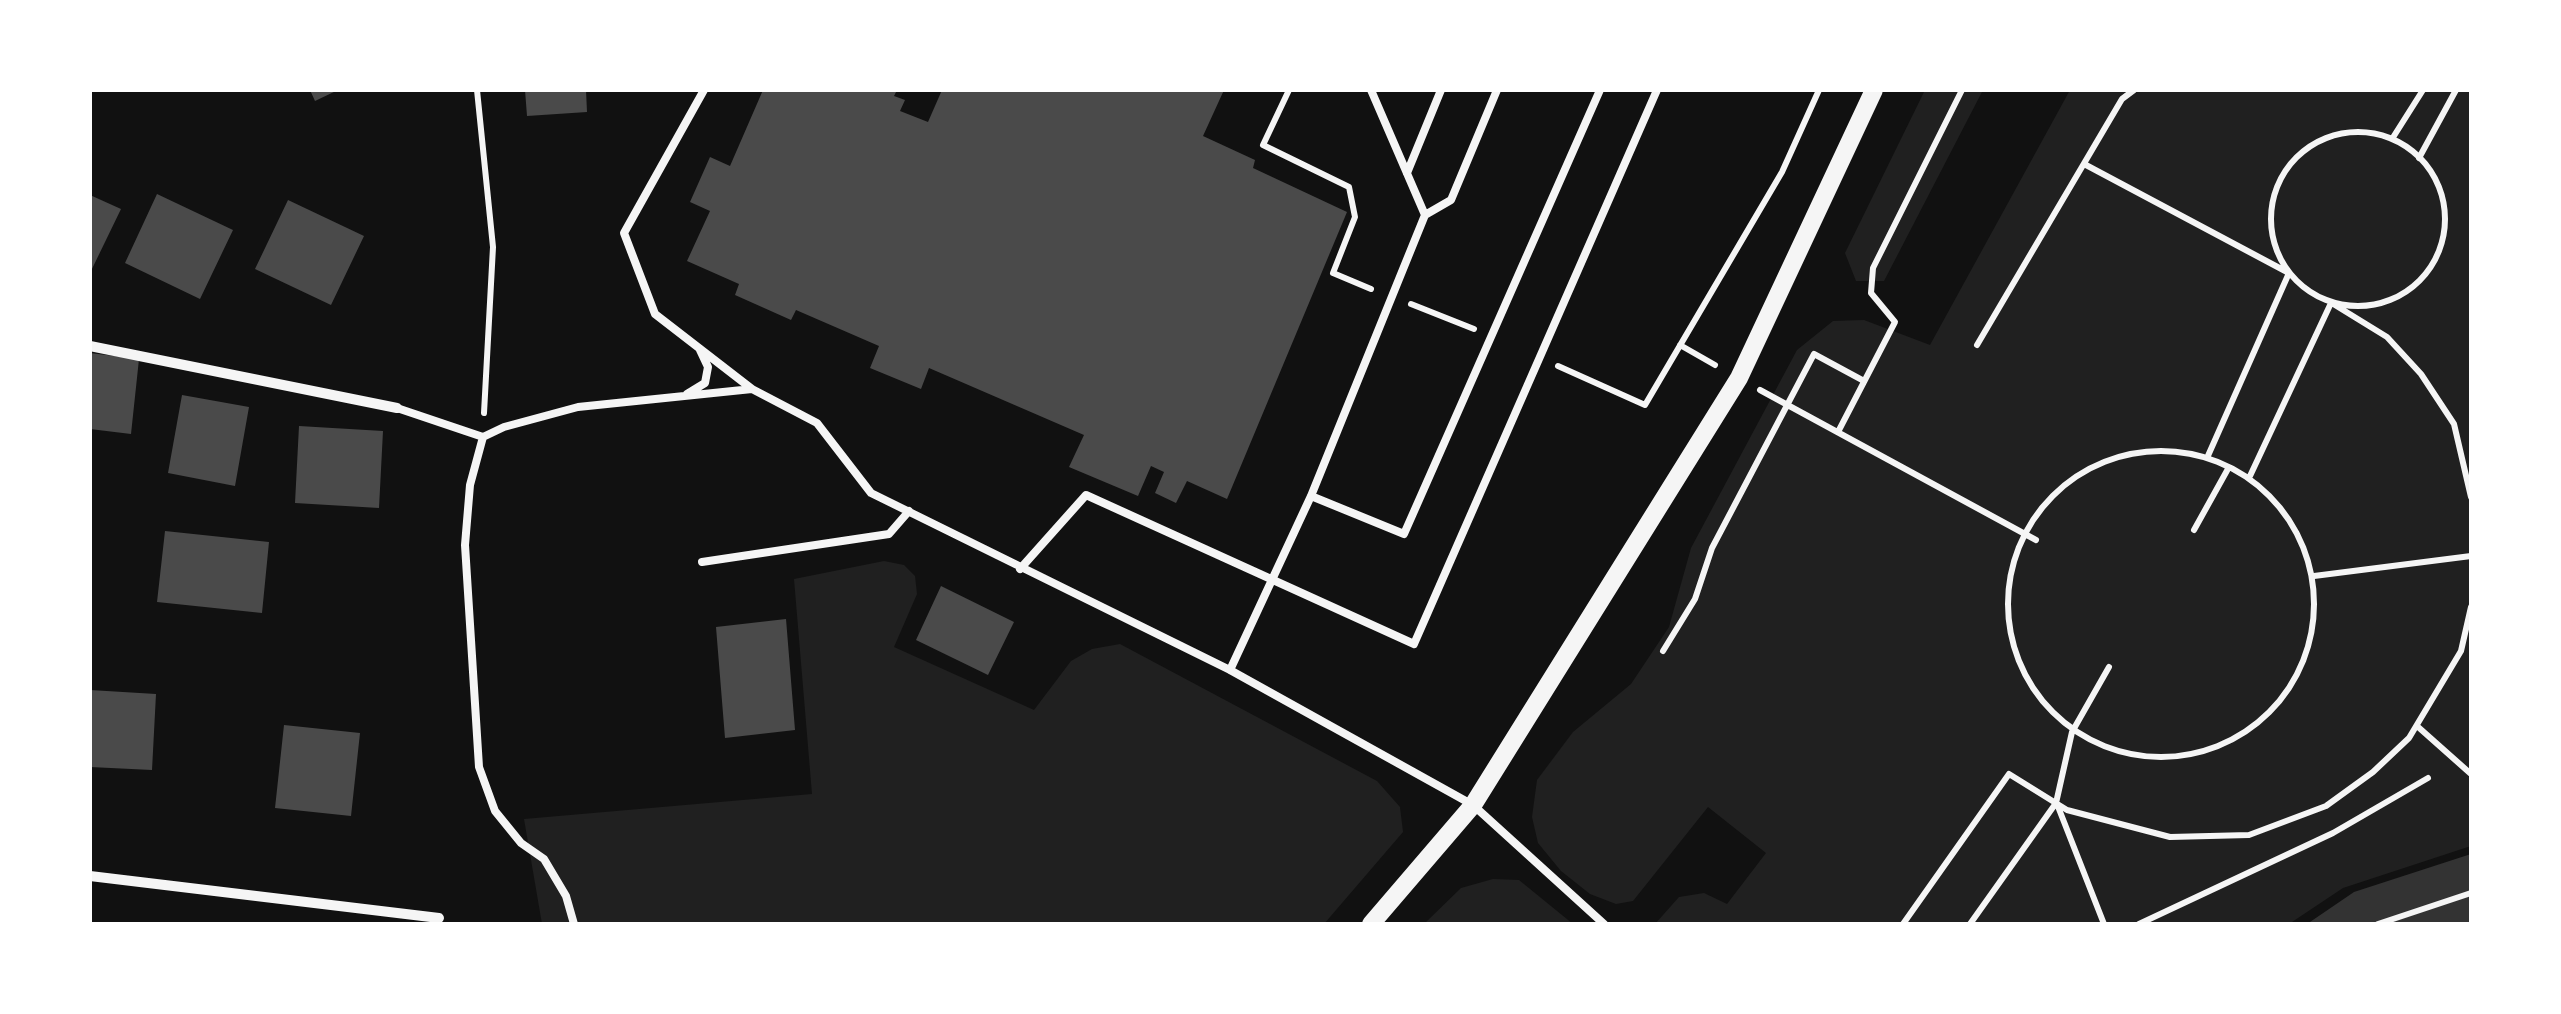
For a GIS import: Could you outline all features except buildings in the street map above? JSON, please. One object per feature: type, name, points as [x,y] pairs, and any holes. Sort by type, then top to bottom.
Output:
[{"type":"street","points":[[1371,924],[1472,805],[1739,378],[1874,90]]},
{"type":"street","points":[[90,346],[397,408]]},
{"type":"street","points":[[90,876],[438,918]]},
{"type":"lane","points":[[704,90],[624,233],[654,314],[752,390],[817,424],[871,493],[1230,670],[1472,805],[1604,924]]},
{"type":"lane","points":[[1371,90],[1425,214]]},
{"type":"lane","points":[[1407,173],[1442,90]]},
{"type":"lane","points":[[1230,670],[1312,496],[1425,214],[1452,200],[1497,90]]},
{"type":"lane","points":[[1312,496],[1404,534],[1600,90]]},
{"type":"lane","points":[[1020,569],[1086,496],[1414,644],[1658,90]]},
{"type":"lane","points":[[683,397],[704,383],[708,367],[700,350]]},
{"type":"lane","points":[[574,924],[566,896],[544,859],[521,843],[495,812],[479,767],[465,546],[470,485],[483,438],[504,426],[578,408],[752,390]]},
{"type":"lane","points":[[397,408],[483,438]]},
{"type":"lane","points":[[702,562],[889,534],[909,512]]},
{"type":"path","points":[[477,90],[493,247],[483,438]]},
{"type":"path","points":[[1263,145],[1289,90]]},
{"type":"path","points":[[1838,432],[1895,322],[1871,293],[1872,268],[1962,90]]},
{"type":"path","points":[[1977,345],[2122,99],[2134,90]]},
{"type":"path","points":[[2392,139],[2423,90]]},
{"type":"path","points":[[2420,158],[2456,90]]},
{"type":"path","points":[[2289,273],[2274,245],[2270,214],[2278,183],[2295,158],[2325,137],[2355,131],[2392,139],[2420,158],[2431,169],[2444,197],[2447,222],[2440,251],[2416,286],[2389,302],[2362,307],[2331,303]]},
{"type":"path","points":[[2086,165],[2289,273],[2387,337],[2421,374],[2454,424],[2471,497]]},
{"type":"path","points":[[2207,458],[2289,273]]},
{"type":"path","points":[[2250,476],[2331,303]]},
{"type":"path","points":[[1680,346],[2036,540]]},
{"type":"path","points":[[1664,651],[1694,599],[1712,548],[1814,354],[1864,381]]},
{"type":"path","points":[[2133,450],[2207,458],[2250,476],[2292,520],[2314,576],[2313,637],[2289,693],[2245,735],[2189,757],[2128,756],[2072,732],[2031,688],[2008,632],[2009,571],[2033,515],[2077,473],[2133,450]]},
{"type":"path","points":[[2194,530],[2229,467]]},
{"type":"path","points":[[2314,576],[2471,556]]},
{"type":"path","points":[[1903,924],[2010,774],[2067,810],[2170,837],[2249,836],[2326,806],[2373,772],[2418,726],[2461,651],[2471,607]]},
{"type":"path","points":[[1970,924],[2056,803],[2072,732],[2109,667]]},
{"type":"path","points":[[2418,726],[2471,774]]},
{"type":"path","points":[[2139,924],[2333,833],[2428,778]]},
{"type":"path","points":[[2056,803],[2104,924]]},
{"type":"path","points":[[2378,924],[2471,892]]},
{"type":"shaded area","points":[[1925,90],[1983,90],[1884,281],[1856,281],[1845,253]]},
{"type":"shaded area","points":[[2070,90],[2471,90],[2471,846],[2343,888],[2289,924],[1655,924],[1679,897],[1704,893],[1727,904],[1766,853],[1708,807],[1633,901],[1616,904],[1590,894],[1561,871],[1538,843],[1532,817],[1537,780],[1573,732],[1631,684],[1669,627],[1691,548],[1797,350],[1833,321],[1864,320],[1930,345]]},
{"type":"shaded area","points":[[884,561],[904,565],[915,576],[917,594],[894,647],[1034,710],[1071,661],[1092,649],[1120,644],[1377,781],[1400,807],[1403,832],[1324,924],[542,924],[524,819],[812,794],[794,579]]},
{"type":"shaded area","points":[[2471,854],[2471,924],[2307,924],[2354,892]]},
{"type":"shaded area","points":[[1493,879],[1519,880],[1573,924],[1424,924],[1461,888]]}]
